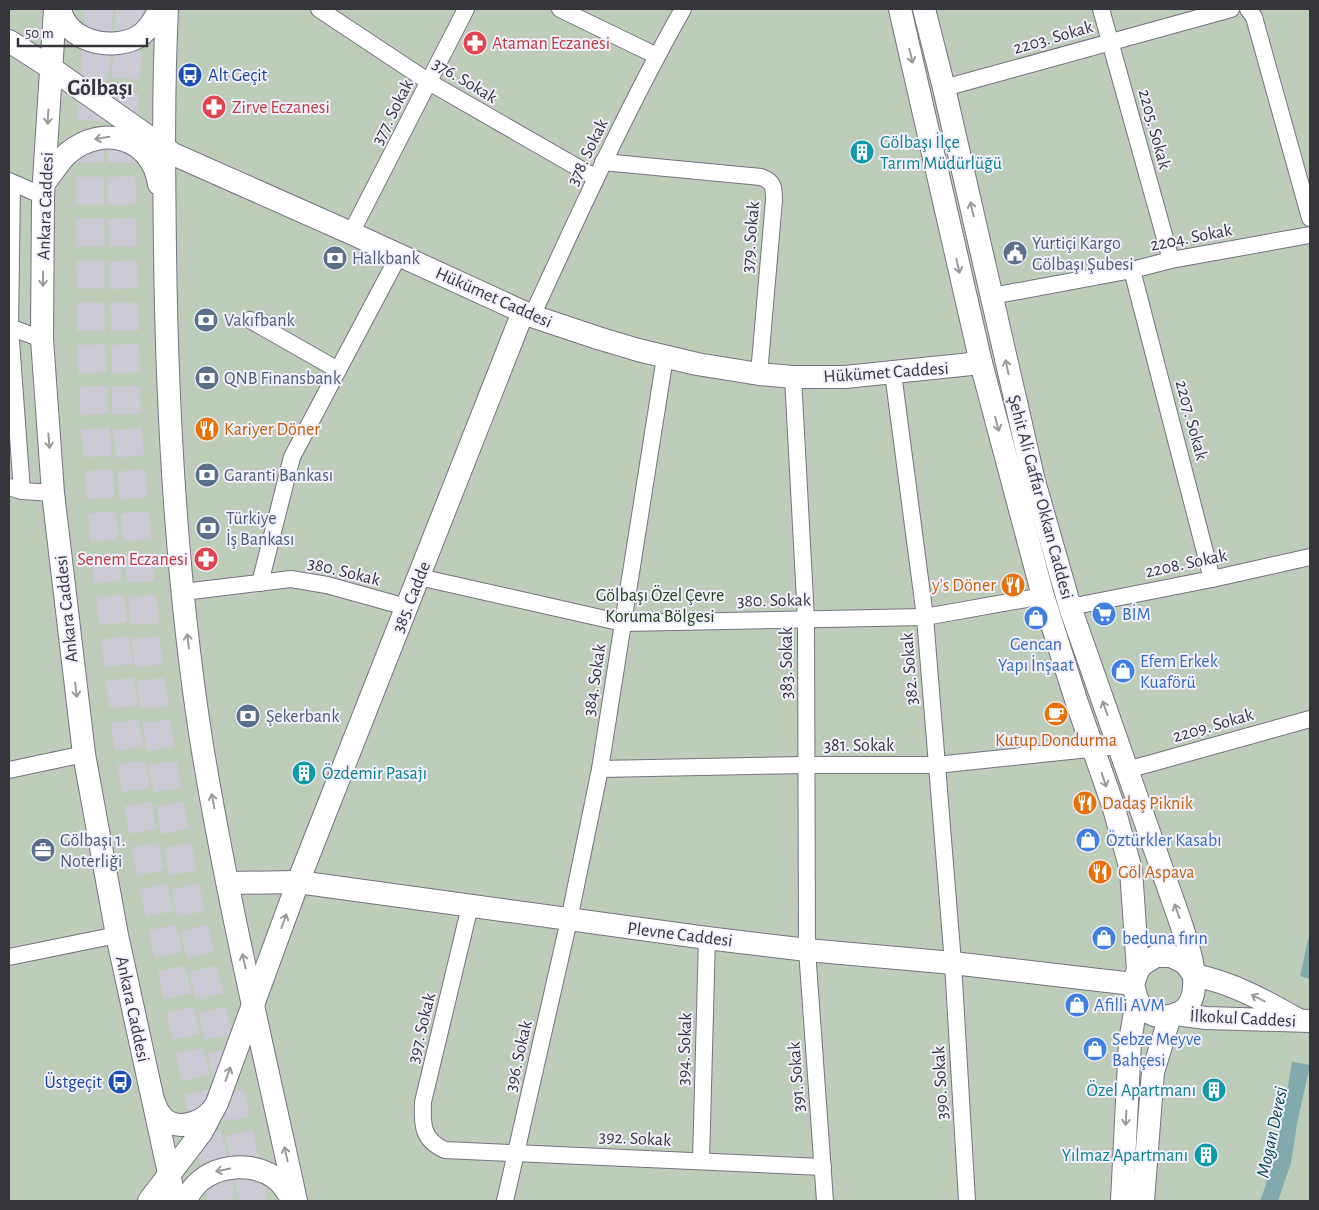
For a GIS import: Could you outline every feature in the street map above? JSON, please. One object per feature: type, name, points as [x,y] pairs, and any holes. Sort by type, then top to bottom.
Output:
[{"type":"street","name":"Ankara Caddesi","points":[[55,9],[44,190],[42,339],[53,493],[84,754],[117,935],[175,1201]]},
{"type":"street","points":[[60,9],[69,28],[77,35],[94,41],[114,43],[136,38],[149,28],[160,9]]},
{"type":"street","points":[[167,9],[163,148],[166,343],[177,520],[187,635],[201,740],[228,882],[295,1201]]},
{"type":"street","name":"376. Sokak","points":[[319,9],[429,82],[596,178]]},
{"type":"street","name":"377. Sokak","points":[[351,233],[466,9]]},
{"type":"street","points":[[560,9],[657,56]]},
{"type":"street","name":"378. Sokak","points":[[527,314],[657,56],[683,9]]},
{"type":"street","name":"Şehit Ali Gaffar Okkan Caddesi","points":[[900,9],[981,364],[1043,596],[1113,805],[1130,870],[1136,985],[1130,1040],[1122,1201]]},
{"type":"street","name":"Şehit Ali Gaffar Okkan Caddesi","points":[[924,9],[944,88],[1034,481],[1070,607],[1178,915],[1194,975],[1193,998],[1181,1012],[1173,1015],[1153,1072],[1143,1201]]},
{"type":"street","name":"2205. Sokak","points":[[1101,9],[1171,260]]},
{"type":"street","name":"2203. Sokak","points":[[944,88],[1231,9]]},
{"type":"street","points":[[1248,9],[1254,17],[1310,218]]},
{"type":"street","name":"Hükümet Caddesi","points":[[9,41],[51,68],[163,148],[527,314],[598,338],[665,357],[759,374],[793,378],[846,377],[981,364]]},
{"type":"street","points":[[53,493],[16,489],[9,327],[10,182],[44,190],[67,154],[83,144],[99,138],[113,137],[124,139],[141,149],[151,162],[158,178],[164,220]]},
{"type":"street","name":"379. Sokak","points":[[604,162],[761,177],[769,180],[774,188],[774,200],[759,374]]},
{"type":"street","name":"2204. Sokak","points":[[992,296],[1132,270],[1171,260],[1310,235]]},
{"type":"street","points":[[260,583],[292,457],[399,255]]},
{"type":"street","name":"2207. Sokak","points":[[1132,270],[1212,579]]},
{"type":"street","name":"385. Cadde","points":[[149,1201],[202,1133],[217,1103],[298,882],[406,608],[527,314]]},
{"type":"street","points":[[250,320],[338,370]]},
{"type":"street","points":[[9,327],[42,339]]},
{"type":"street","name":"384. Sokak","points":[[569,920],[600,769],[665,357]]},
{"type":"street","name":"382. Sokak","points":[[893,373],[925,616],[953,963]]},
{"type":"street","name":"383. Sokak","points":[[793,378],[806,619],[807,950]]},
{"type":"street","name":"2208. Sokak","points":[[1070,607],[1212,579],[1310,557]]},
{"type":"street","name":"380. Sokak","points":[[419,577],[623,623],[925,616],[1043,596]]},
{"type":"street","name":"380. Sokak","points":[[183,592],[291,579],[318,584],[406,608]]},
{"type":"street","name":"2209. Sokak","points":[[1127,770],[1310,719]]},
{"type":"street","name":"381. Sokak","points":[[600,769],[936,764],[1118,746]]},
{"type":"street","points":[[9,770],[84,754]]},
{"type":"street","name":"Plevne Caddesi","points":[[228,882],[298,882],[707,938],[807,950],[953,963],[1136,985]]},
{"type":"street","name":"397. Sokak","points":[[445,1150],[428,1140],[425,1130],[423,1102],[470,906]]},
{"type":"street","name":"396. Sokak","points":[[505,1201],[569,920]]},
{"type":"street","points":[[9,958],[117,935]]},
{"type":"street","name":"394. Sokak","points":[[701,1161],[707,938]]},
{"type":"street","name":"391. Sokak","points":[[807,950],[825,1201]]},
{"type":"street","points":[[1173,1015],[1154,1015],[1147,1012],[1136,985],[1143,964],[1156,956],[1172,956],[1185,963],[1194,975],[1217,981],[1253,995],[1305,1021]]},
{"type":"street","name":"390. Sokak","points":[[953,963],[967,1201]]},
{"type":"street","name":"İlkokul Caddesi","points":[[1173,1015],[1305,1021]]},
{"type":"street","points":[[152,1098],[164,1119],[177,1124],[194,1123],[201,1120],[210,1113],[217,1103]]},
{"type":"street","name":"392. Sokak","points":[[445,1150],[822,1167]]},
{"type":"street","points":[[186,1201],[195,1185],[209,1173],[242,1168],[256,1170],[274,1177],[295,1201]]},
{"type":"green space","name":"Gölbaşı Özel Çevre Koruma Bölgesi","points":[[9,9],[1310,9],[1310,1201],[9,1201]]},
{"type":"shaded area","points":[[1310,931],[1310,979],[1300,976]]},
{"type":"shaded area","points":[[1292,1062],[1310,1065],[1297,1124],[1291,1163],[1278,1201],[1260,1201],[1275,1150]]},
{"type":"tunnel","points":[[99,9],[90,143],[91,345],[106,564],[126,728],[145,847],[222,1201]]},
{"type":"tunnel","points":[[130,9],[121,165],[127,424],[148,663],[164,772],[183,876],[254,1201]]},
{"type":"place","name":"Ataman Eczanesi","points":[[475,43]]},
{"type":"place","name":"Alt Geçit","points":[[190,75]]},
{"type":"place","name":"Zirve Eczanesi","points":[[214,107]]},
{"type":"place","name":"Gölbaşı İlçe Tarım Müdürlüğü","points":[[862,152]]},
{"type":"place","name":"Yurtiçi Kargo Gölbaşı Şubesi","points":[[1015,253]]},
{"type":"place","name":"Halkbank","points":[[335,258]]},
{"type":"place","name":"Vakıfbank","points":[[206,320]]},
{"type":"place","name":"QNB Finansbank","points":[[207,378]]},
{"type":"place","name":"Kariyer Döner","points":[[207,429]]},
{"type":"place","name":"Garanti Bankası","points":[[207,475]]},
{"type":"place","name":"Türkiye İş Bankası","points":[[208,528]]},
{"type":"place","name":"Senem Eczanesi","points":[[206,559]]},
{"type":"place","name":"y's Döner","points":[[1013,585]]},
{"type":"place","name":"BİM","points":[[1104,614]]},
{"type":"place","name":"Gencan Yapı İnşaat","points":[[1036,618]]},
{"type":"place","name":"Efem Erkek Kuaförü","points":[[1123,671]]},
{"type":"place","name":"Kutup Dondurma","points":[[1056,714]]},
{"type":"place","name":"Şekerbank","points":[[248,716]]},
{"type":"place","name":"Özdemir Pasajı","points":[[304,773]]},
{"type":"place","name":"Dadaş Piknik","points":[[1085,803]]},
{"type":"place","name":"Öztürkler Kasabı","points":[[1088,840]]},
{"type":"place","name":"Gölbaşı 1. Noterliği","points":[[43,850]]},
{"type":"place","name":"Göl Aspava","points":[[1100,872]]},
{"type":"place","name":"beduna fırın","points":[[1104,938]]},
{"type":"place","name":"Afilli AVM","points":[[1077,1005]]},
{"type":"place","name":"Sebze Meyve Bahçesi","points":[[1095,1049]]},
{"type":"place","name":"Üstgeçit","points":[[120,1082]]},
{"type":"place","name":"Özel Apartmanı","points":[[1214,1090]]},
{"type":"place","name":"Yılmaz Apartmanı","points":[[1206,1155]]},
{"type":"district","name":"Gölbaşı","points":[[100,87]]},
{"type":"water label","name":"Mogan Deresi","points":[[1271,1132]]}]
